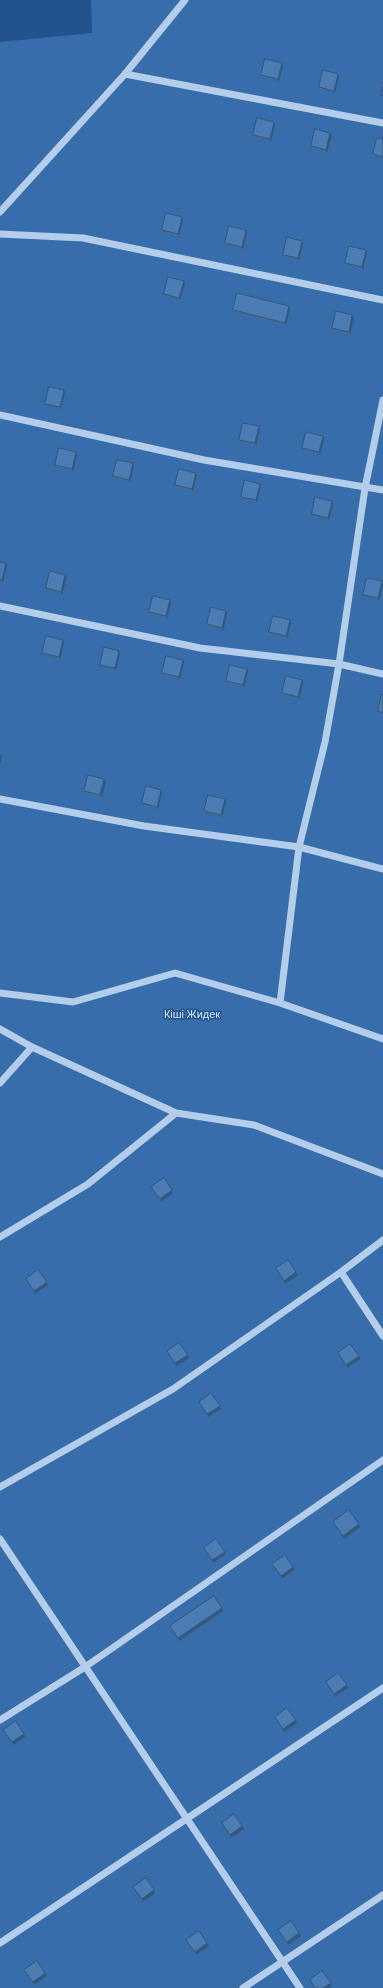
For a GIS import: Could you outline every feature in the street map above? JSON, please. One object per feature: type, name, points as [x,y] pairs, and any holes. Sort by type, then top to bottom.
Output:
[{"type":"street","points":[[0,212],[125,74],[185,0]]},
{"type":"street","points":[[125,74],[383,124]]},
{"type":"street","points":[[0,234],[83,238],[383,300]]},
{"type":"street","points":[[280,1003],[299,847],[324,742],[338,664],[365,488],[383,400]]},
{"type":"street","points":[[0,415],[204,460],[383,490]]},
{"type":"street","points":[[0,606],[200,648],[338,664],[383,674]]},
{"type":"street","points":[[0,799],[144,826],[299,847],[383,869]]},
{"type":"street","points":[[0,993],[73,1002],[175,973],[280,1003],[383,1039]]},
{"type":"street","points":[[0,1029],[32,1047],[176,1113],[254,1125],[383,1174]]},
{"type":"street","points":[[0,1083],[32,1047]]},
{"type":"street","points":[[0,1237],[88,1184],[176,1113]]},
{"type":"street","points":[[0,1487],[173,1389],[341,1272],[383,1240]]},
{"type":"street","points":[[341,1272],[383,1336]]},
{"type":"street","points":[[0,1720],[85,1667],[383,1460]]},
{"type":"street","points":[[0,1539],[281,1963],[300,1988]]},
{"type":"street","points":[[0,1943],[383,1688]]},
{"type":"street","points":[[243,1988],[383,1895]]},
{"type":"green space","name":"Кіші Жидек","points":[[91,0],[383,0],[383,1988],[0,1988],[0,42],[92,33]]},
{"type":"building","points":[[265,59],[282,63],[278,79],[261,75]]},
{"type":"building","points":[[323,70],[338,74],[334,91],[319,87]]},
{"type":"building","points":[[257,118],[274,122],[270,139],[253,135]]},
{"type":"building","points":[[315,129],[330,133],[326,150],[311,146]]},
{"type":"building","points":[[377,138],[383,139],[383,157],[373,154]]},
{"type":"building","points":[[166,213],[182,217],[178,234],[162,230]]},
{"type":"building","points":[[229,226],[246,230],[242,247],[225,243]]},
{"type":"building","points":[[287,237],[302,241],[298,258],[283,255]]},
{"type":"building","points":[[349,246],[366,250],[362,267],[345,263]]},
{"type":"building","points":[[168,277],[184,281],[179,298],[164,294]]},
{"type":"building","points":[[237,293],[289,306],[285,323],[233,310]]},
{"type":"building","points":[[336,311],[352,315],[349,332],[332,328]]},
{"type":"building","points":[[49,387],[64,390],[60,407],[45,404]]},
{"type":"building","points":[[243,423],[259,426],[255,443],[239,440]]},
{"type":"building","points":[[306,432],[323,436],[319,452],[302,448]]},
{"type":"building","points":[[59,448],[76,452],[72,469],[55,465]]},
{"type":"building","points":[[117,460],[133,463],[129,480],[113,476]]},
{"type":"building","points":[[179,469],[196,473],[192,489],[175,485]]},
{"type":"building","points":[[245,480],[260,484],[256,500],[241,497]]},
{"type":"building","points":[[315,497],[332,501],[328,518],[312,514]]},
{"type":"building","points":[[0,562],[6,563],[2,580],[0,579]]},
{"type":"building","points":[[50,571],[65,575],[61,592],[46,588]]},
{"type":"building","points":[[367,578],[382,581],[378,598],[363,595]]},
{"type":"building","points":[[153,596],[170,600],[166,616],[149,612]]},
{"type":"building","points":[[211,607],[226,611],[222,628],[207,624]]},
{"type":"building","points":[[273,616],[290,620],[286,636],[269,632]]},
{"type":"building","points":[[46,636],[63,640],[59,657],[42,653]]},
{"type":"building","points":[[104,647],[119,651],[115,668],[100,665]]},
{"type":"building","points":[[166,656],[183,660],[179,677],[162,673]]},
{"type":"building","points":[[230,665],[247,669],[243,685],[226,681]]},
{"type":"building","points":[[286,676],[302,680],[298,697],[282,693]]},
{"type":"building","points":[[382,694],[383,695],[383,713],[378,711]]},
{"type":"building","points":[[88,775],[104,779],[100,795],[84,791]]},
{"type":"building","points":[[146,786],[161,790],[157,807],[142,803]]},
{"type":"building","points":[[208,795],[225,799],[221,815],[204,811]]},
{"type":"building","points":[[164,1178],[172,1190],[160,1199],[151,1187]]},
{"type":"building","points":[[288,1260],[296,1272],[284,1281],[276,1268]]},
{"type":"building","points":[[38,1270],[47,1282],[34,1291],[26,1279]]},
{"type":"building","points":[[179,1343],[188,1355],[175,1363],[167,1351]]},
{"type":"building","points":[[350,1344],[359,1356],[346,1365],[338,1353]]},
{"type":"building","points":[[211,1393],[220,1406],[207,1414],[199,1402]]},
{"type":"building","points":[[349,1510],[359,1524],[343,1536],[333,1522]]},
{"type":"building","points":[[216,1539],[225,1552],[212,1560],[204,1548]]},
{"type":"building","points":[[285,1555],[293,1567],[281,1576],[272,1564]]},
{"type":"building","points":[[214,1596],[222,1608],[178,1638],[170,1626]]},
{"type":"building","points":[[338,1673],[347,1685],[334,1694],[326,1682]]},
{"type":"building","points":[[287,1708],[296,1720],[283,1729],[275,1717]]},
{"type":"building","points":[[16,1721],[24,1734],[12,1742],[3,1730]]},
{"type":"building","points":[[234,1814],[242,1826],[230,1835],[222,1823]]},
{"type":"building","points":[[146,1878],[154,1890],[142,1899],[133,1887]]},
{"type":"building","points":[[291,1921],[299,1933],[287,1942],[278,1930]]},
{"type":"building","points":[[199,1931],[207,1943],[195,1952],[186,1940]]},
{"type":"building","points":[[37,1961],[45,1973],[33,1982],[24,1970]]},
{"type":"building","points":[[322,1971],[331,1983],[323,1988],[315,1988],[310,1980]]}]
